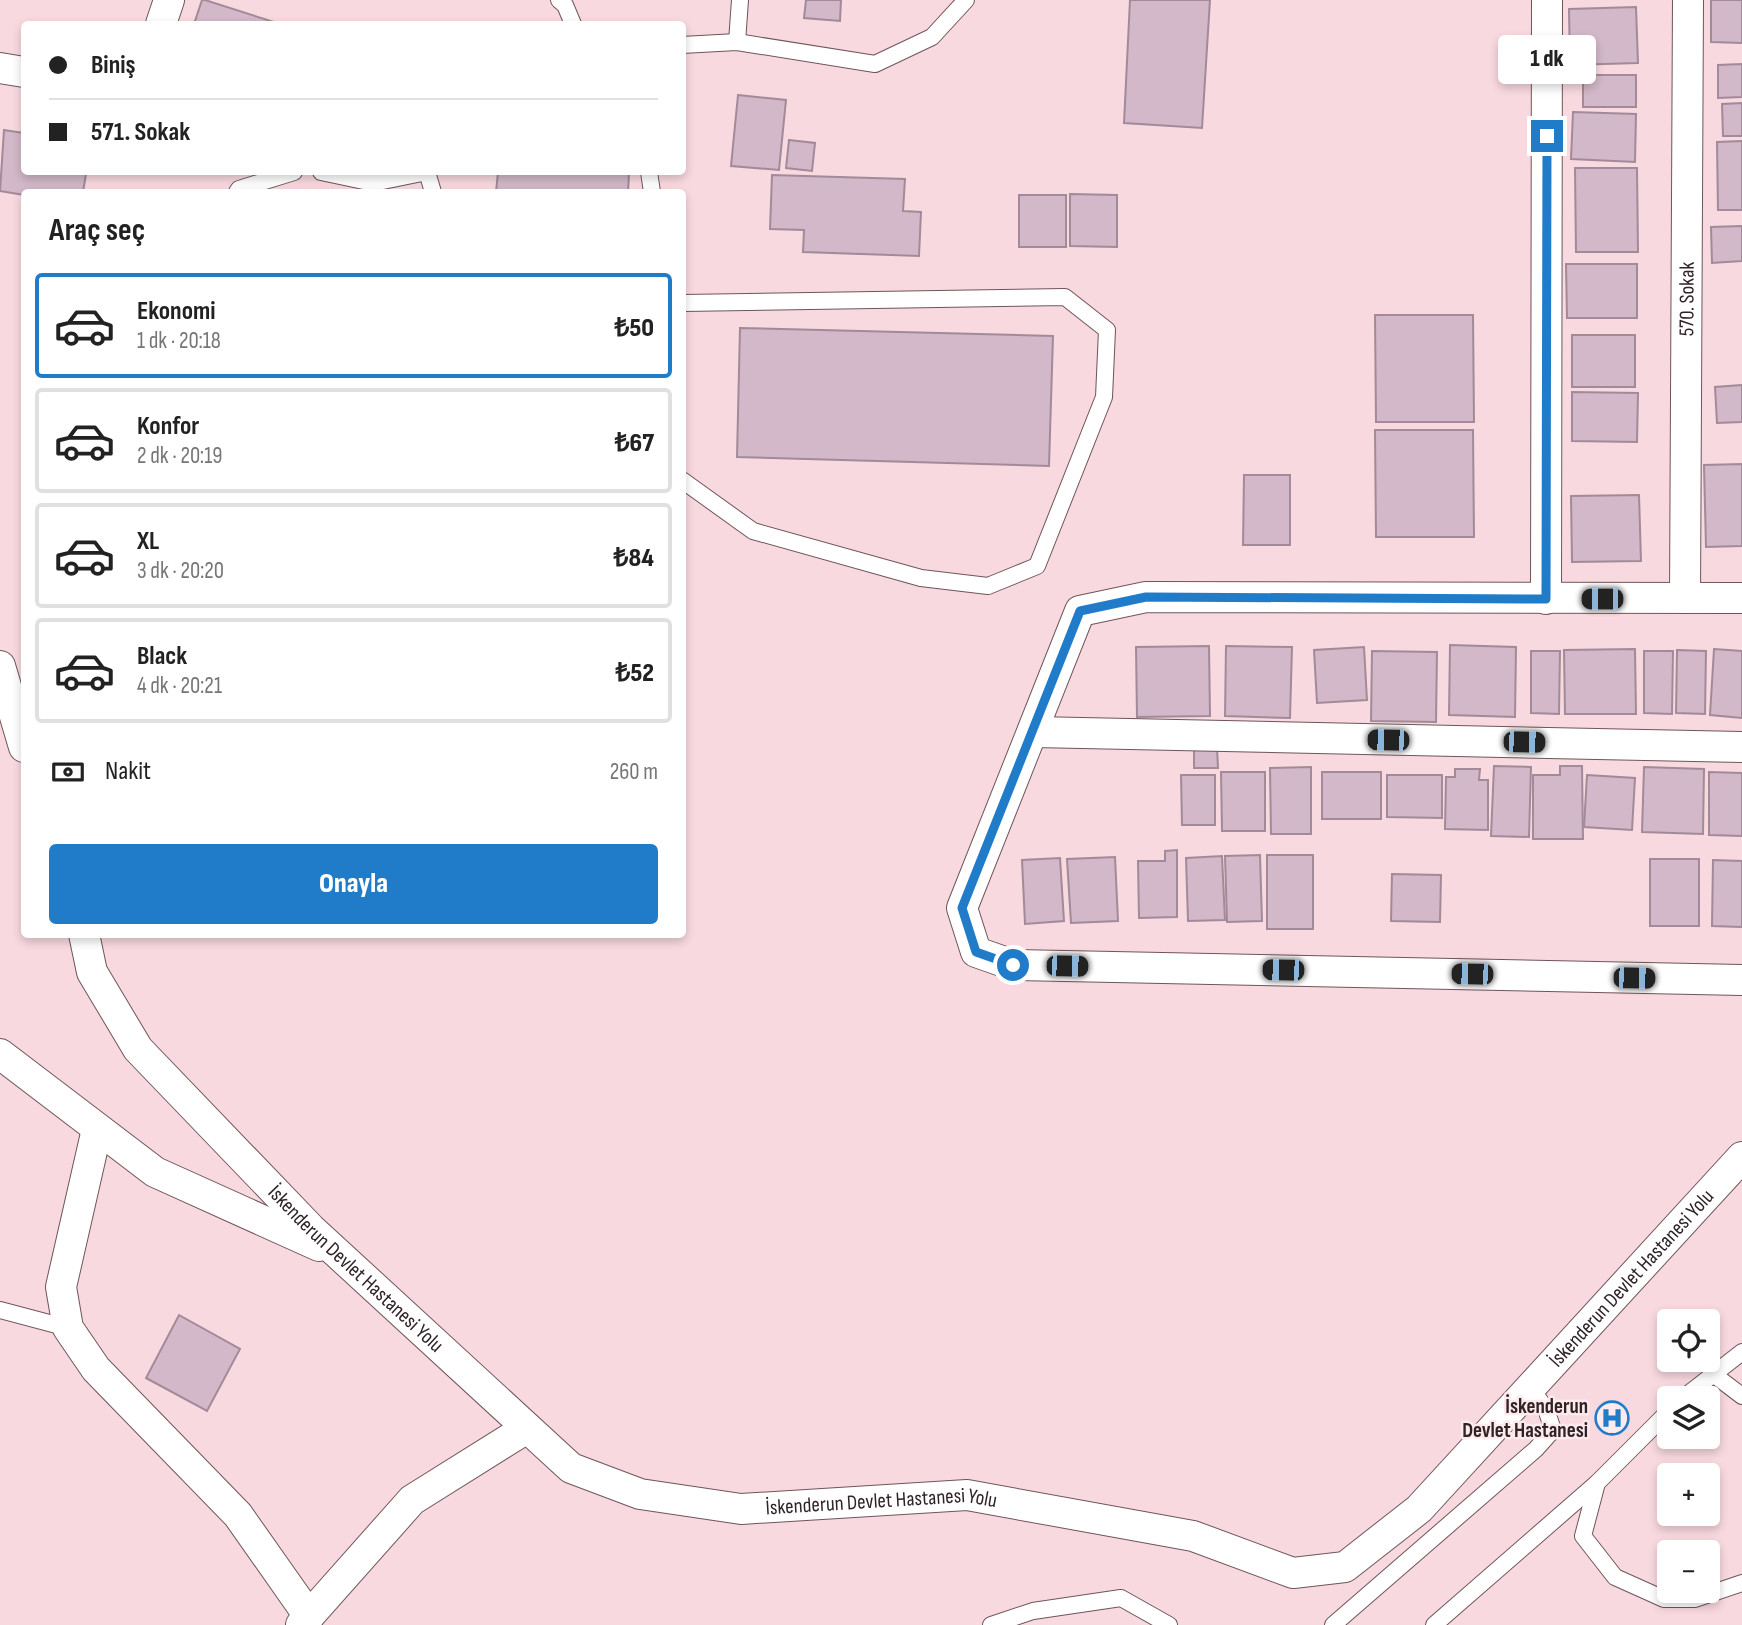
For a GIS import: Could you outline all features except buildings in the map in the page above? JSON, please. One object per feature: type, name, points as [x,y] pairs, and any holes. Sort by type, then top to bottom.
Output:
[{"type":"street","points":[[162,21],[169,0]]},
{"type":"street","points":[[1546,599],[1547,0]]},
{"type":"street","name":"570. Sokak","points":[[1685,598],[1688,0]]},
{"type":"street","points":[[0,68],[21,72]]},
{"type":"street","points":[[1742,598],[1146,597],[1080,611],[962,908],[976,952],[1013,965],[1742,980]]},
{"type":"street","points":[[0,666],[21,737]]},
{"type":"street","points":[[1034,732],[1742,747]]},
{"type":"street","name":"İskenderun Devlet Hastanesi Yolu","points":[[85,938],[92,972],[138,1049],[340,1256],[571,1468],[640,1493],[741,1508],[967,1495],[1192,1536],[1293,1573],[1345,1567],[1419,1509],[1742,1157]]},
{"type":"street","points":[[0,1054],[155,1172],[340,1256]]},
{"type":"street","points":[[97,1129],[61,1287],[68,1328],[96,1369],[238,1515],[305,1621],[412,1500],[527,1428]]},
{"type":"lane","points":[[559,0],[565,5],[572,21]]},
{"type":"lane","points":[[737,41],[740,0]]},
{"type":"lane","points":[[686,45],[737,41],[875,64],[932,37],[966,0]]},
{"type":"lane","points":[[246,189],[285,175]]},
{"type":"lane","points":[[335,175],[373,183],[412,175]]},
{"type":"lane","points":[[686,303],[1065,298],[1107,330],[1104,397],[1037,566],[988,586],[921,578],[753,531],[686,483]]},
{"type":"lane","points":[[0,1310],[68,1328]]},
{"type":"lane","points":[[1698,1386],[1742,1352]]},
{"type":"lane","points":[[1713,1374],[1742,1396]]},
{"type":"lane","points":[[1334,1625],[1536,1449],[1553,1430],[1546,1409],[1530,1388]]},
{"type":"lane","points":[[1434,1625],[1597,1483],[1657,1423]]},
{"type":"lane","points":[[1597,1483],[1583,1536],[1615,1577],[1664,1599],[1695,1599],[1742,1583]]},
{"type":"lane","points":[[990,1625],[1033,1611],[1121,1598],[1169,1625]]},
{"type":"place","name":"İskenderun Devlet Hastanesi","points":[[1612,1418]]},
{"type":"route","points":[[1013,965],[976,952],[962,908],[1080,611],[1146,597],[1546,599],[1547,136]]}]
